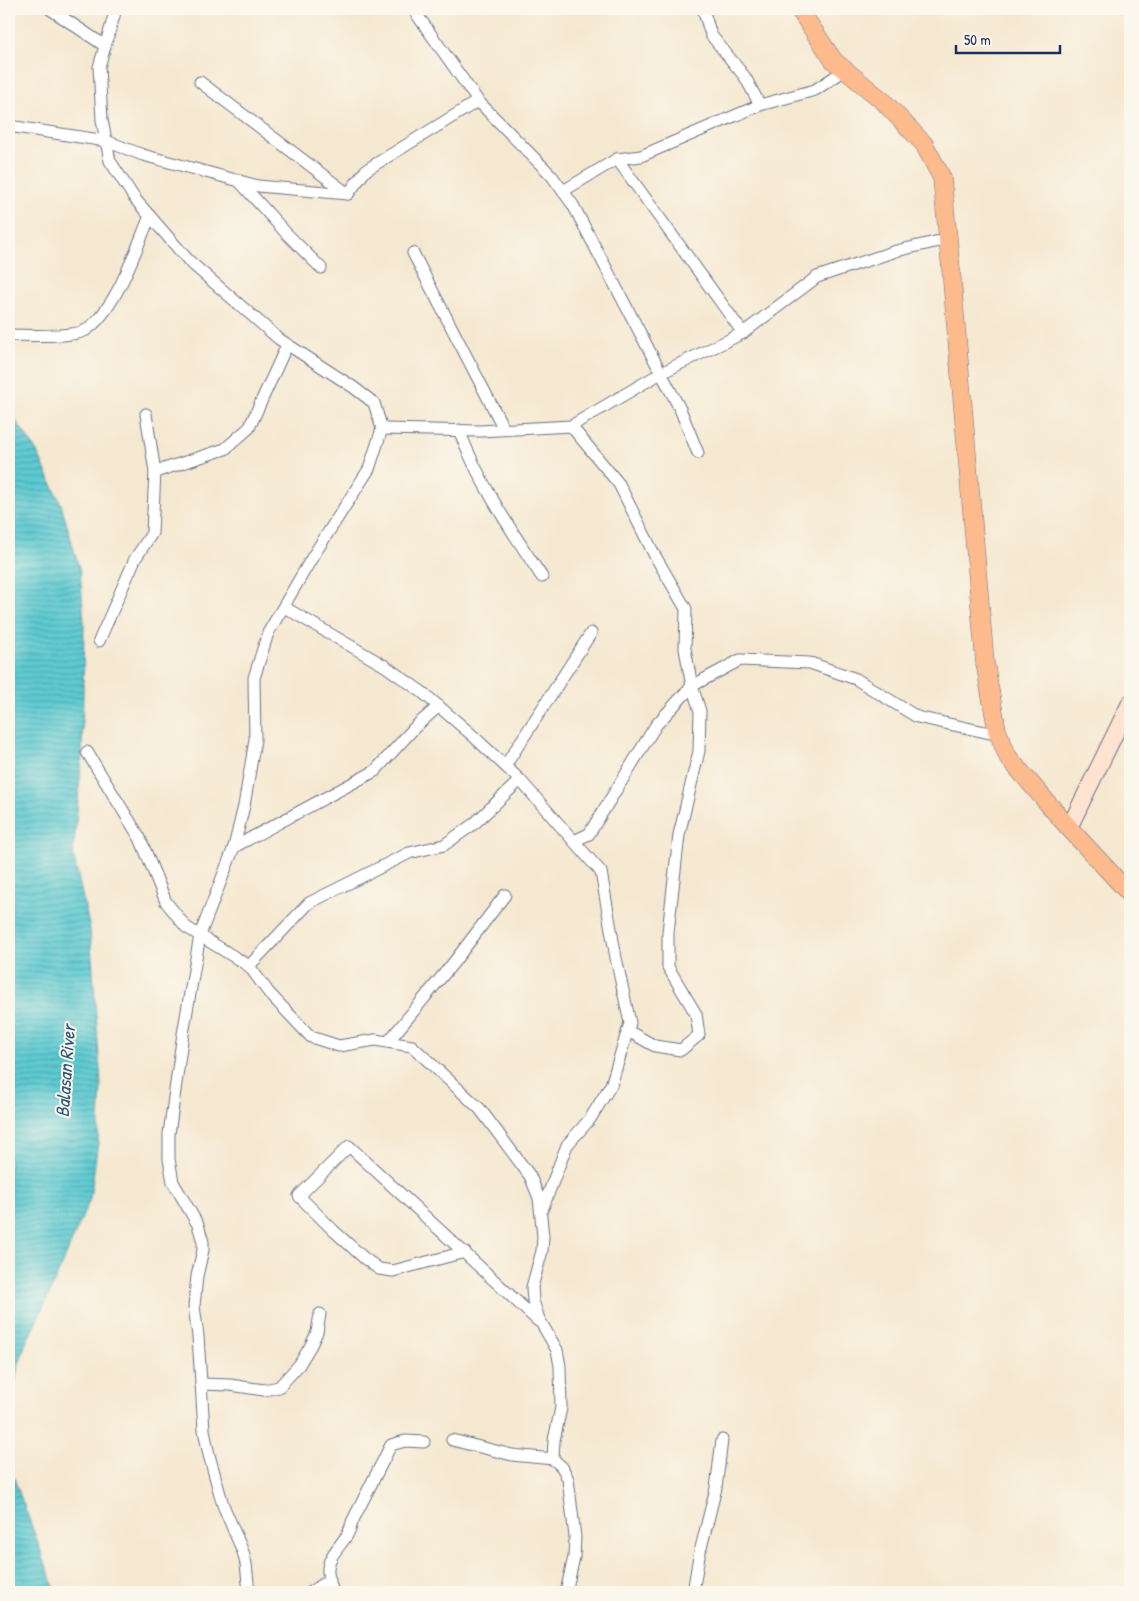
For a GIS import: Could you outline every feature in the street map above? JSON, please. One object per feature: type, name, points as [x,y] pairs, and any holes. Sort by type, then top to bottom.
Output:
[{"type":"main road","points":[[799,9],[834,61],[883,101],[924,144],[942,178],[985,663],[999,736],[1008,757],[1069,828],[1130,894]]},
{"type":"street","points":[[50,9],[105,46]]},
{"type":"street","points":[[116,9],[99,67],[102,120],[110,161],[135,199],[189,261],[279,339],[353,387],[374,403],[382,429],[369,469],[313,556],[268,633],[254,678],[254,740],[244,806],[234,847],[200,935],[182,1040],[168,1146],[173,1182],[198,1225],[202,1242],[203,1250],[196,1276],[194,1295],[204,1430],[223,1505],[243,1552],[250,1592]]},
{"type":"street","points":[[414,9],[478,101],[552,176],[573,204],[662,373],[680,409],[698,453]]},
{"type":"street","points":[[703,9],[711,35],[746,77],[760,105]]},
{"type":"street","points":[[563,191],[617,159],[641,156],[760,105],[816,90],[845,70]]},
{"type":"street","points":[[200,82],[348,194]]},
{"type":"street","points":[[348,194],[366,170],[478,101]]},
{"type":"street","points":[[9,126],[106,141],[143,155],[258,186],[348,194]]},
{"type":"street","points":[[617,159],[744,333]]},
{"type":"street","points":[[238,180],[321,268]]},
{"type":"street","points":[[9,335],[53,336],[85,331],[108,308],[150,216]]},
{"type":"street","points":[[382,429],[460,430],[571,426],[662,373],[744,333],[818,277],[896,251],[948,240]]},
{"type":"street","points":[[413,253],[504,429]]},
{"type":"street","points":[[155,472],[225,449],[249,428],[287,345]]},
{"type":"street","points":[[99,641],[136,560],[152,534],[155,472],[146,414]]},
{"type":"street","points":[[571,426],[619,484],[654,554],[686,609],[684,649],[700,711],[699,751],[679,835],[668,932],[668,967],[696,1014],[699,1035],[682,1050],[655,1046],[628,1031]]},
{"type":"street","points":[[460,430],[469,456],[495,504],[542,577]]},
{"type":"street","points":[[284,606],[385,666],[439,706],[520,780],[601,872],[630,1023],[611,1084],[590,1120],[567,1145],[542,1210]]},
{"type":"street","points":[[505,766],[591,632]]},
{"type":"street","points":[[574,841],[589,834],[656,725],[692,686],[740,660],[810,663],[856,679],[917,717],[999,736]]},
{"type":"street","points":[[1069,828],[1130,703]]},
{"type":"street","points":[[234,847],[375,771],[416,726],[439,706]]},
{"type":"street","points":[[87,752],[140,838],[166,902],[186,926],[249,966],[269,993],[311,1037],[338,1046],[375,1040],[412,1046],[480,1109],[530,1176],[542,1210],[543,1241],[532,1287],[535,1309],[556,1350],[560,1372],[561,1408],[552,1459]]},
{"type":"street","points":[[249,966],[309,903],[409,853],[444,844],[475,823],[520,780]]},
{"type":"street","points":[[388,1042],[454,962],[505,895]]},
{"type":"street","points":[[465,1252],[392,1271],[379,1269],[334,1231],[299,1196],[349,1146],[465,1252],[542,1325]]},
{"type":"street","points":[[201,1384],[230,1385],[264,1390],[279,1387],[299,1365],[311,1345],[317,1332],[320,1314]]},
{"type":"street","points":[[452,1440],[512,1455],[552,1459],[562,1467],[568,1479],[575,1537],[574,1557],[566,1592]]},
{"type":"street","points":[[693,1592],[699,1556],[718,1481],[722,1440]]},
{"type":"street","points":[[333,1592],[328,1569],[333,1554],[351,1531],[352,1522],[392,1445],[405,1441],[424,1442]]},
{"type":"street","points":[[310,1592],[330,1580]]},
{"type":"water","name":"Balasan River","points":[[9,410],[37,452],[61,504],[80,571],[84,622],[82,756],[73,854],[90,930],[101,1084],[98,1142],[90,1199],[45,1304],[25,1345],[17,1371],[9,1421]]},
{"type":"water","points":[[9,1425],[12,1473],[56,1592],[9,1592]]}]
